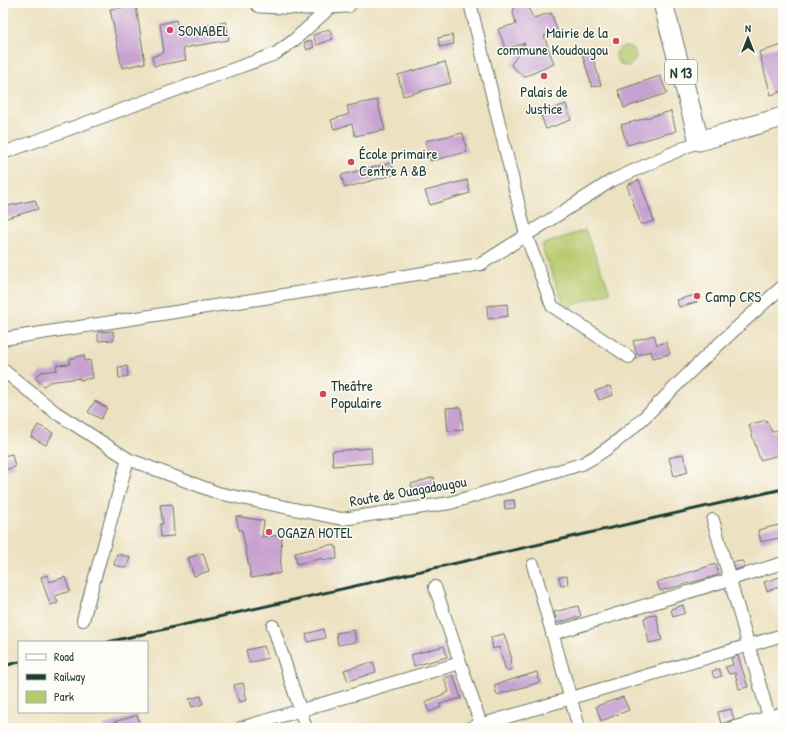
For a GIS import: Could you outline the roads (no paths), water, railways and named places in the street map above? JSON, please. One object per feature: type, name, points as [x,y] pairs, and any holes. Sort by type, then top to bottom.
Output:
[{"type":"main road","points":[[260,3],[340,4]]},
{"type":"main road","name":"N 13","points":[[663,3],[699,141]]},
{"type":"main road","points":[[699,141],[783,117]]},
{"type":"street","points":[[470,3],[526,235],[552,306],[629,357]]},
{"type":"street","points":[[3,153],[275,54],[340,4]]},
{"type":"street","points":[[3,339],[481,264],[611,181],[699,141]]},
{"type":"street","name":"Route de Ouagadougou","points":[[3,370],[55,412],[128,459],[218,493],[342,519],[450,503],[582,464],[625,436],[728,335],[783,286]]},
{"type":"street","points":[[83,620],[128,459]]},
{"type":"street","points":[[713,520],[770,723]]},
{"type":"street","points":[[552,634],[783,563]]},
{"type":"street","points":[[533,565],[579,728]]},
{"type":"street","points":[[436,588],[460,663],[477,727],[783,635]]},
{"type":"street","points":[[273,626],[306,728]]},
{"type":"street","points":[[241,728],[460,663]]},
{"type":"street","points":[[732,728],[770,723],[783,713]]},
{"type":"railway","points":[[112,641],[783,489]]},
{"type":"railway","points":[[3,666],[18,662]]},
{"type":"place","name":"SONABEL","points":[[170,30]]},
{"type":"place","name":"Mairie de la commune Koudougou","points":[[616,41]]},
{"type":"place","name":"Palais de Justice","points":[[544,76]]},
{"type":"place","name":"École primaire Centre A &B","points":[[351,162]]},
{"type":"place","name":"Camp CRS","points":[[697,296]]},
{"type":"place","name":"Theâtre Populaire","points":[[323,394]]},
{"type":"place","name":"OGAZA HOTEL","points":[[269,532]]}]
